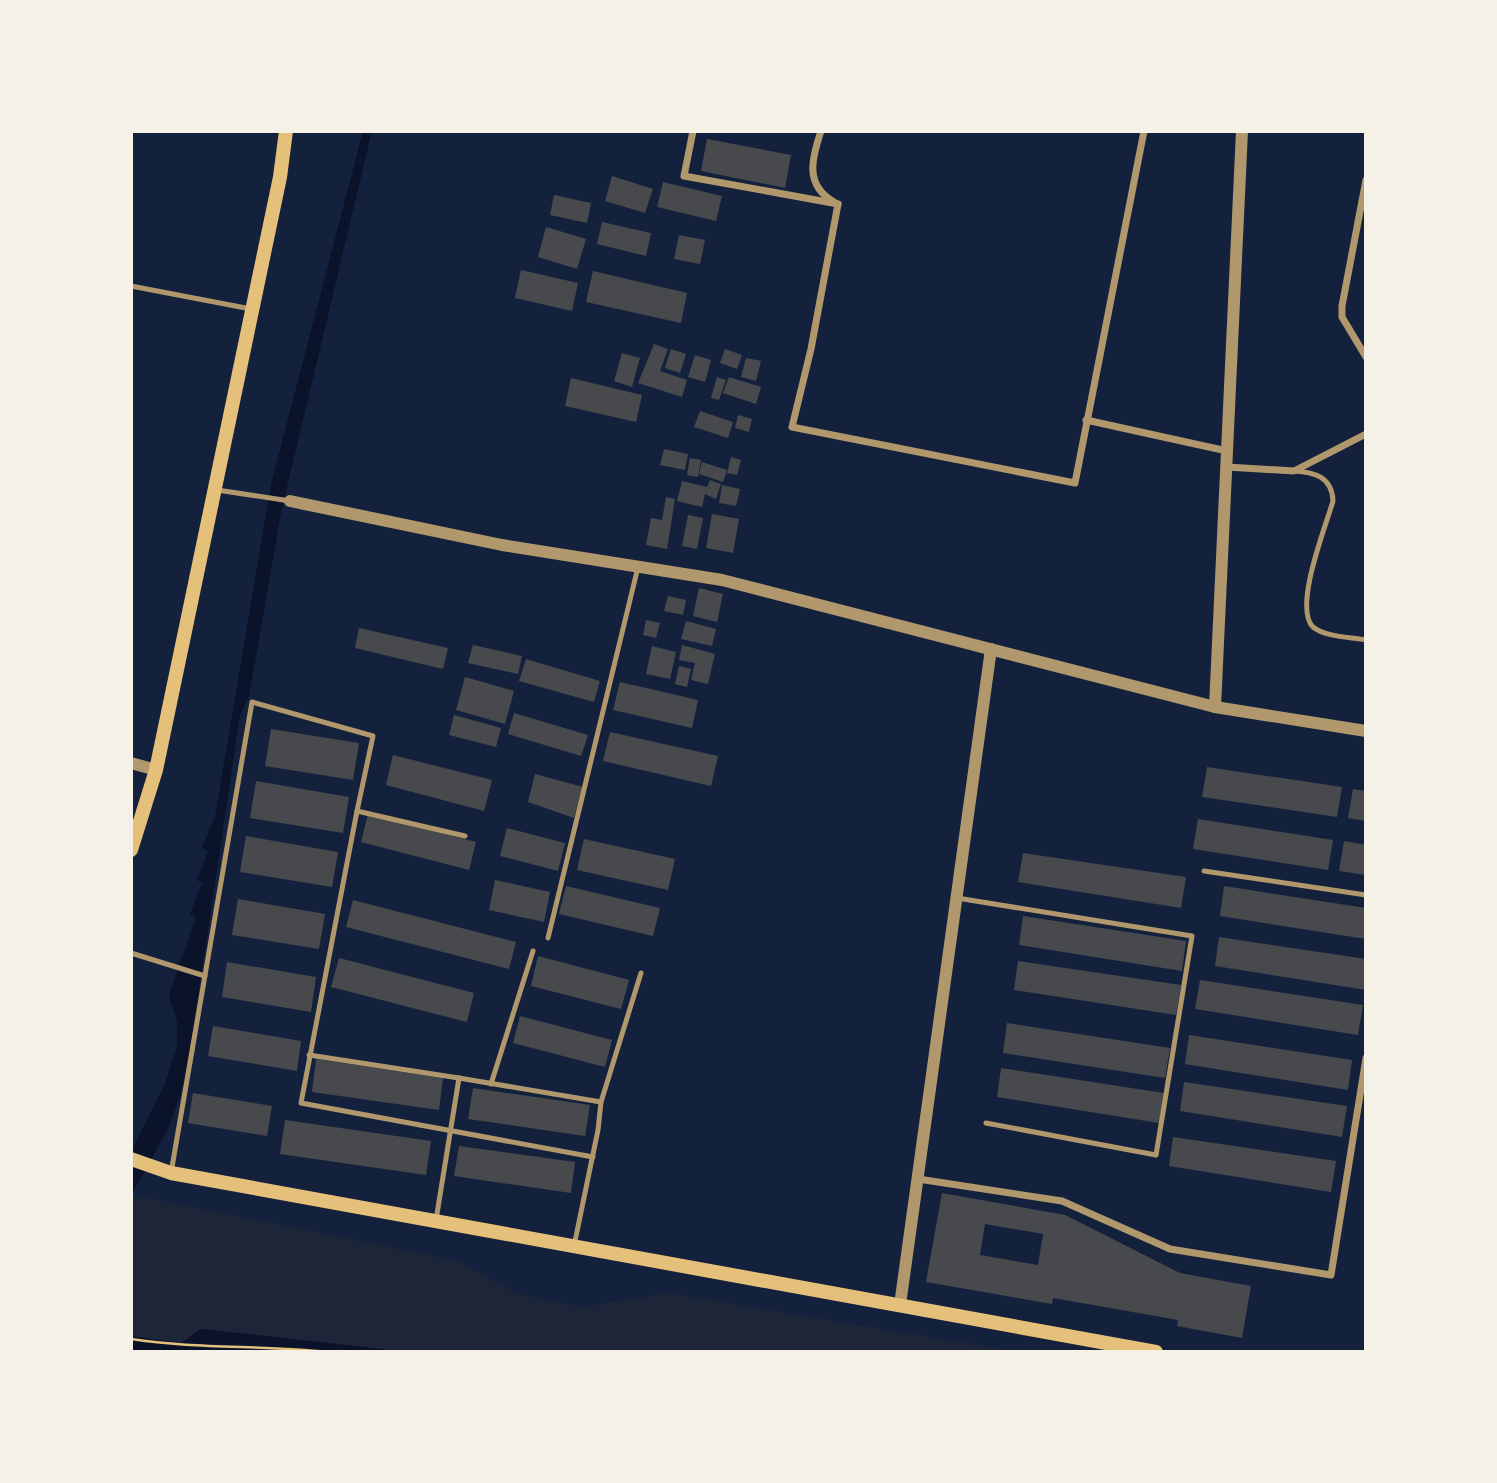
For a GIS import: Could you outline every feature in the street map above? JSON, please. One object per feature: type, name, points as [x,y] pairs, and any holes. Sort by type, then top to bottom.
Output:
[{"type":"main road","points":[[131,850],[156,770],[280,177],[286,131]]},
{"type":"main road","points":[[134,1160],[171,1173],[1156,1352]]},
{"type":"street","points":[[693,131],[684,176],[838,204]]},
{"type":"street","points":[[821,131],[813,155],[813,179],[819,190],[838,204]]},
{"type":"street","points":[[838,204],[811,349],[792,427],[1075,483],[1144,131]]},
{"type":"street","points":[[1215,707],[1242,131]]},
{"type":"street","points":[[1366,180],[1342,317],[1366,357]]},
{"type":"street","points":[[1086,420],[1227,451]]},
{"type":"street","points":[[1227,467],[1294,471],[1366,434]]},
{"type":"street","points":[[290,501],[502,545],[723,580],[1215,707],[1366,731]]},
{"type":"street","points":[[900,1305],[991,649]]},
{"type":"street","points":[[131,763],[156,770]]},
{"type":"street","points":[[918,1180],[1062,1201],[1170,1249],[1331,1275],[1366,1058]]},
{"type":"lane","points":[[131,286],[251,309]]},
{"type":"lane","points":[[1294,471],[1318,474],[1330,485],[1333,501],[1307,589],[1306,613],[1309,621],[1322,632],[1366,640]]},
{"type":"lane","points":[[215,489],[290,501]]},
{"type":"lane","points":[[548,938],[638,566]]},
{"type":"lane","points":[[171,1173],[252,702],[373,736],[301,1103],[593,1157]]},
{"type":"lane","points":[[357,811],[465,836]]},
{"type":"lane","points":[[1204,870],[1366,895]]},
{"type":"lane","points":[[957,898],[1192,936],[1156,1155],[986,1123]]},
{"type":"lane","points":[[491,1084],[533,951]]},
{"type":"lane","points":[[131,953],[204,976]]},
{"type":"lane","points":[[574,1246],[593,1157],[600,1102],[642,973]]},
{"type":"lane","points":[[309,1055],[600,1102]]},
{"type":"lane","points":[[436,1220],[459,1078]]},
{"type":"path","points":[[131,1339],[224,1348],[286,1347],[327,1352]]},
{"type":"shaded area","points":[[363,131],[372,131],[282,508],[249,696],[240,715],[186,1078],[169,1127],[131,1196],[131,1152],[164,1086],[177,1046],[177,1022],[169,995],[196,917],[190,914],[202,883],[197,880],[208,851],[202,848],[215,816],[271,484]]},
{"type":"shaded area","points":[[131,1197],[145,1197],[458,1261],[518,1294],[582,1307],[669,1293],[1020,1352],[409,1352],[201,1329],[181,1343],[131,1336]]},
{"type":"shaded area","points":[[201,1329],[409,1352],[131,1352],[131,1336],[181,1343]]},
{"type":"building","points":[[707,139],[791,155],[785,188],[701,171]]},
{"type":"building","points":[[612,176],[653,189],[645,213],[605,201]]},
{"type":"building","points":[[663,182],[722,196],[716,221],[657,207]]},
{"type":"building","points":[[554,195],[591,203],[587,223],[550,215]]},
{"type":"building","points":[[602,222],[651,233],[646,256],[597,244]]},
{"type":"building","points":[[546,227],[586,239],[577,269],[538,257]]},
{"type":"building","points":[[679,235],[705,240],[700,264],[674,259]]},
{"type":"building","points":[[521,270],[578,283],[572,311],[515,298]]},
{"type":"building","points":[[593,271],[687,293],[681,323],[586,302]]},
{"type":"building","points":[[654,344],[668,349],[660,371],[687,380],[682,397],[638,383]]},
{"type":"building","points":[[671,349],[686,354],[680,373],[665,368]]},
{"type":"building","points":[[725,349],[742,355],[737,369],[720,363]]},
{"type":"building","points":[[622,353],[640,358],[632,387],[614,381]]},
{"type":"building","points":[[695,355],[711,360],[705,382],[688,377]]},
{"type":"building","points":[[746,358],[761,361],[756,381],[741,377]]},
{"type":"building","points":[[717,377],[726,380],[719,400],[711,398]]},
{"type":"building","points":[[729,377],[761,387],[756,404],[723,393]]},
{"type":"building","points":[[571,378],[642,395],[636,422],[565,406]]},
{"type":"building","points":[[700,411],[733,422],[728,438],[694,427]]},
{"type":"building","points":[[738,415],[752,419],[749,432],[735,428]]},
{"type":"building","points":[[664,449],[688,454],[685,470],[660,465]]},
{"type":"building","points":[[731,457],[741,460],[737,475],[727,473]]},
{"type":"building","points":[[690,458],[701,460],[698,477],[687,475]]},
{"type":"building","points":[[702,462],[727,470],[723,482],[699,474]]},
{"type":"building","points":[[710,480],[721,484],[716,499],[705,494],[702,507],[677,501],[682,481],[707,487]]},
{"type":"building","points":[[722,485],[740,489],[736,506],[719,503]]},
{"type":"building","points":[[666,497],[675,499],[667,549],[646,545],[651,518],[662,520]]},
{"type":"building","points":[[712,514],[739,519],[733,553],[706,548]]},
{"type":"building","points":[[688,515],[703,518],[697,549],[682,546]]},
{"type":"building","points":[[699,588],[723,594],[717,622],[693,616]]},
{"type":"building","points":[[668,596],[686,600],[683,615],[664,611]]},
{"type":"building","points":[[646,620],[660,623],[656,638],[643,635]]},
{"type":"building","points":[[686,621],[716,629],[712,646],[681,639]]},
{"type":"building","points":[[359,628],[448,648],[443,669],[355,648]]},
{"type":"building","points":[[473,645],[522,656],[518,674],[468,663]]},
{"type":"building","points":[[682,645],[715,654],[708,684],[691,680],[695,663],[679,660]]},
{"type":"building","points":[[652,646],[676,652],[670,679],[646,674]]},
{"type":"building","points":[[526,659],[600,681],[594,702],[519,681]]},
{"type":"building","points":[[679,666],[691,669],[687,687],[675,684]]},
{"type":"building","points":[[465,677],[514,691],[505,724],[456,710]]},
{"type":"building","points":[[620,682],[698,700],[692,728],[613,710]]},
{"type":"building","points":[[514,713],[588,735],[581,756],[508,734]]},
{"type":"building","points":[[454,715],[501,728],[496,747],[449,735]]},
{"type":"building","points":[[271,729],[359,743],[353,780],[265,766]]},
{"type":"building","points":[[610,732],[718,756],[711,786],[603,761]]},
{"type":"building","points":[[393,755],[492,780],[484,811],[386,785]]},
{"type":"building","points":[[1207,767],[1342,787],[1337,817],[1202,797]]},
{"type":"building","points":[[535,774],[583,787],[574,818],[528,802]]},
{"type":"building","points":[[256,781],[349,797],[343,833],[250,818]]},
{"type":"building","points":[[1353,789],[1366,791],[1366,821],[1348,818]]},
{"type":"building","points":[[368,814],[476,842],[469,870],[361,842]]},
{"type":"building","points":[[1198,819],[1333,840],[1328,870],[1193,849]]},
{"type":"building","points":[[507,828],[565,843],[558,871],[500,856]]},
{"type":"building","points":[[246,836],[338,852],[332,887],[240,872]]},
{"type":"building","points":[[584,839],[675,859],[668,890],[577,870]]},
{"type":"building","points":[[1344,841],[1366,845],[1366,875],[1339,871]]},
{"type":"building","points":[[1023,853],[1186,877],[1181,908],[1018,882]]},
{"type":"building","points":[[495,880],[550,892],[544,922],[489,910]]},
{"type":"building","points":[[566,886],[660,908],[653,936],[559,914]]},
{"type":"building","points":[[1224,886],[1366,908],[1366,939],[1220,916]]},
{"type":"building","points":[[238,899],[325,914],[319,949],[232,935]]},
{"type":"building","points":[[353,900],[516,942],[509,969],[346,927]]},
{"type":"building","points":[[1023,916],[1186,941],[1182,971],[1019,945]]},
{"type":"building","points":[[1219,937],[1366,959],[1366,990],[1215,966]]},
{"type":"building","points":[[538,956],[629,980],[621,1009],[531,986]]},
{"type":"building","points":[[339,958],[474,993],[467,1022],[331,987]]},
{"type":"building","points":[[1018,961],[1181,985],[1176,1015],[1014,990]]},
{"type":"building","points":[[227,962],[316,977],[311,1012],[222,997]]},
{"type":"building","points":[[1200,980],[1363,1005],[1358,1035],[1195,1009]]},
{"type":"building","points":[[520,1016],[612,1040],[605,1067],[513,1043]]},
{"type":"building","points":[[1007,1023],[1170,1048],[1165,1078],[1003,1053]]},
{"type":"building","points":[[213,1026],[301,1041],[297,1071],[208,1056]]},
{"type":"building","points":[[1189,1035],[1352,1060],[1348,1090],[1185,1064]]},
{"type":"building","points":[[316,1059],[443,1078],[439,1110],[312,1092]]},
{"type":"building","points":[[1001,1068],[1164,1093],[1159,1123],[997,1097]]},
{"type":"building","points":[[1184,1082],[1347,1106],[1342,1137],[1180,1111]]},
{"type":"building","points":[[473,1088],[590,1105],[585,1136],[468,1119]]},
{"type":"building","points":[[193,1093],[272,1106],[267,1136],[188,1123]]},
{"type":"building","points":[[285,1120],[431,1141],[426,1175],[280,1154]]},
{"type":"building","points":[[1173,1137],[1336,1161],[1331,1192],[1169,1166]]},
{"type":"building","points":[[459,1146],[575,1162],[571,1193],[454,1176]]},
{"type":"building","points":[[942,1193],[1065,1215],[1180,1273],[1251,1286],[1242,1338],[1177,1326],[1178,1320],[1053,1298],[1052,1304],[926,1282]],"holes":[[[985,1224],[1043,1234],[1038,1265],[980,1255]]]}]
